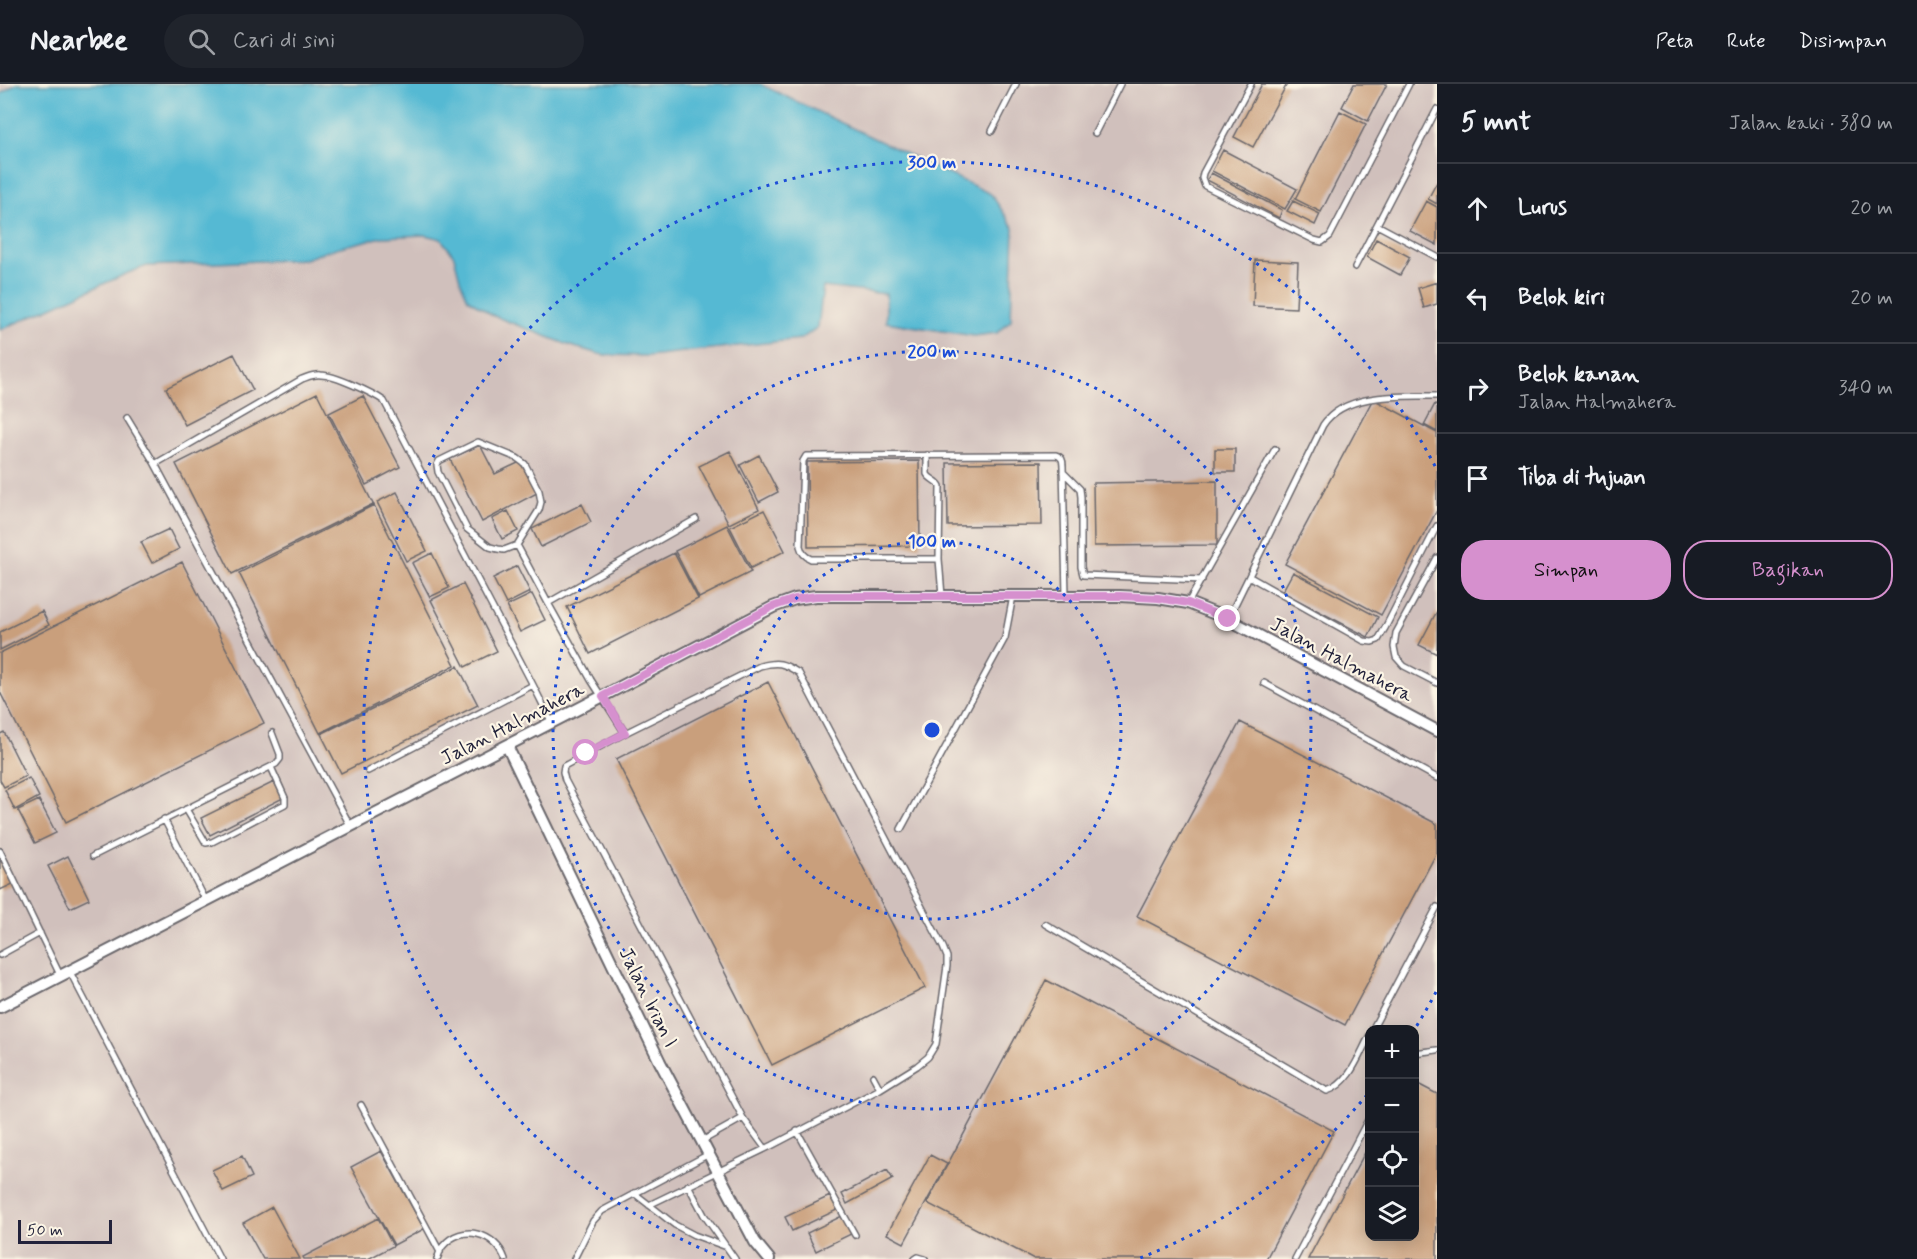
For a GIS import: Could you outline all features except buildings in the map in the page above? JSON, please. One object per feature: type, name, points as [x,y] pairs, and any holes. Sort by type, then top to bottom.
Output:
[{"type":"street","name":"Jalan Halmahera","points":[[0,1007],[66,975],[772,607],[795,599],[846,596],[1066,596],[1158,598],[1188,603],[1228,619],[1436,728]]},
{"type":"street","name":"Jalan Irian I","points":[[507,746],[609,959],[755,1242],[769,1259]]},
{"type":"lane","points":[[992,131],[1016,84]]},
{"type":"lane","points":[[1095,133],[1120,84]]},
{"type":"lane","points":[[1251,84],[1203,173],[1204,186],[1322,242],[1330,236],[1409,84]]},
{"type":"lane","points":[[1355,267],[1437,109]]},
{"type":"lane","points":[[1377,225],[1437,257]]},
{"type":"lane","points":[[155,464],[302,379],[311,376],[323,374],[374,394],[384,401],[552,723]]},
{"type":"lane","points":[[1228,619],[1323,425],[1332,414],[1381,396],[1437,396]]},
{"type":"lane","points":[[127,418],[155,464],[351,827]]},
{"type":"lane","points":[[478,442],[525,464],[539,491],[541,502],[540,510],[517,545],[504,550],[490,547],[467,529],[438,472],[439,461],[478,442]]},
{"type":"lane","points":[[1188,603],[1275,449]]},
{"type":"lane","points":[[939,560],[811,559],[806,557],[800,546],[802,461],[806,456],[1056,454],[1063,460],[1066,596]]},
{"type":"lane","points":[[927,455],[928,477],[938,482],[940,486],[939,560],[942,596]]},
{"type":"lane","points":[[1063,472],[1080,489],[1083,574],[1202,580]]},
{"type":"lane","points":[[548,603],[696,519]]},
{"type":"lane","points":[[1250,577],[1364,640],[1372,642],[1378,640],[1437,526]]},
{"type":"lane","points":[[517,545],[591,680],[625,733]]},
{"type":"lane","points":[[1437,558],[1396,633],[1394,647],[1396,657],[1404,666],[1437,683]]},
{"type":"lane","points":[[901,829],[1005,638],[1013,596]]},
{"type":"lane","points":[[649,1205],[765,1149],[880,1089],[917,1066],[928,1056],[936,1044],[940,1030],[947,957],[799,673],[786,664],[774,662],[760,666],[625,733],[564,766],[563,772],[565,780],[743,1118],[765,1149]]},
{"type":"lane","points":[[1264,683],[1437,778]]},
{"type":"lane","points":[[368,771],[533,684]]},
{"type":"lane","points":[[93,856],[271,767],[280,759],[272,733]]},
{"type":"lane","points":[[186,809],[206,843],[212,842],[285,804],[285,798],[271,767]]},
{"type":"lane","points":[[164,819],[206,902]]},
{"type":"lane","points":[[0,851],[40,933],[66,975],[220,1259]]},
{"type":"lane","points":[[1374,1025],[1437,907]]},
{"type":"lane","points":[[1045,924],[1327,1091],[1337,1088],[1344,1081],[1365,1044]]},
{"type":"lane","points":[[0,954],[40,933]]},
{"type":"lane","points":[[1419,1052],[1437,1050]]},
{"type":"lane","points":[[873,1076],[880,1089]]},
{"type":"lane","points":[[360,1105],[440,1252]]},
{"type":"lane","points":[[702,1141],[743,1118]]},
{"type":"lane","points":[[1295,1259],[1365,1126]]},
{"type":"lane","points":[[797,1131],[855,1235]]},
{"type":"lane","points":[[574,1259],[593,1221],[602,1211],[709,1154]]},
{"type":"lane","points":[[688,1185],[704,1215],[735,1259]]},
{"type":"lane","points":[[634,1193],[675,1224],[694,1235],[727,1247]]},
{"type":"lane","points":[[437,1259],[443,1246],[456,1236],[473,1232],[490,1238],[502,1250],[505,1259]]},
{"type":"lane","points":[[915,1259],[918,1257],[926,1259]]},
{"type":"shaded area","points":[[0,84],[1437,84],[1437,1259],[0,1259]]},
{"type":"water","points":[[16,84],[760,84],[991,194],[1014,228],[1011,320],[997,333],[974,336],[886,322],[886,294],[823,287],[818,327],[801,339],[648,356],[603,355],[571,346],[494,316],[468,299],[454,256],[441,239],[425,235],[382,237],[336,248],[305,259],[147,266],[0,330],[0,94]]},
{"type":"route","points":[[586,753],[625,733],[603,696],[772,607],[795,599],[816,596],[1120,596],[1158,598],[1188,603],[1228,619]]}]
